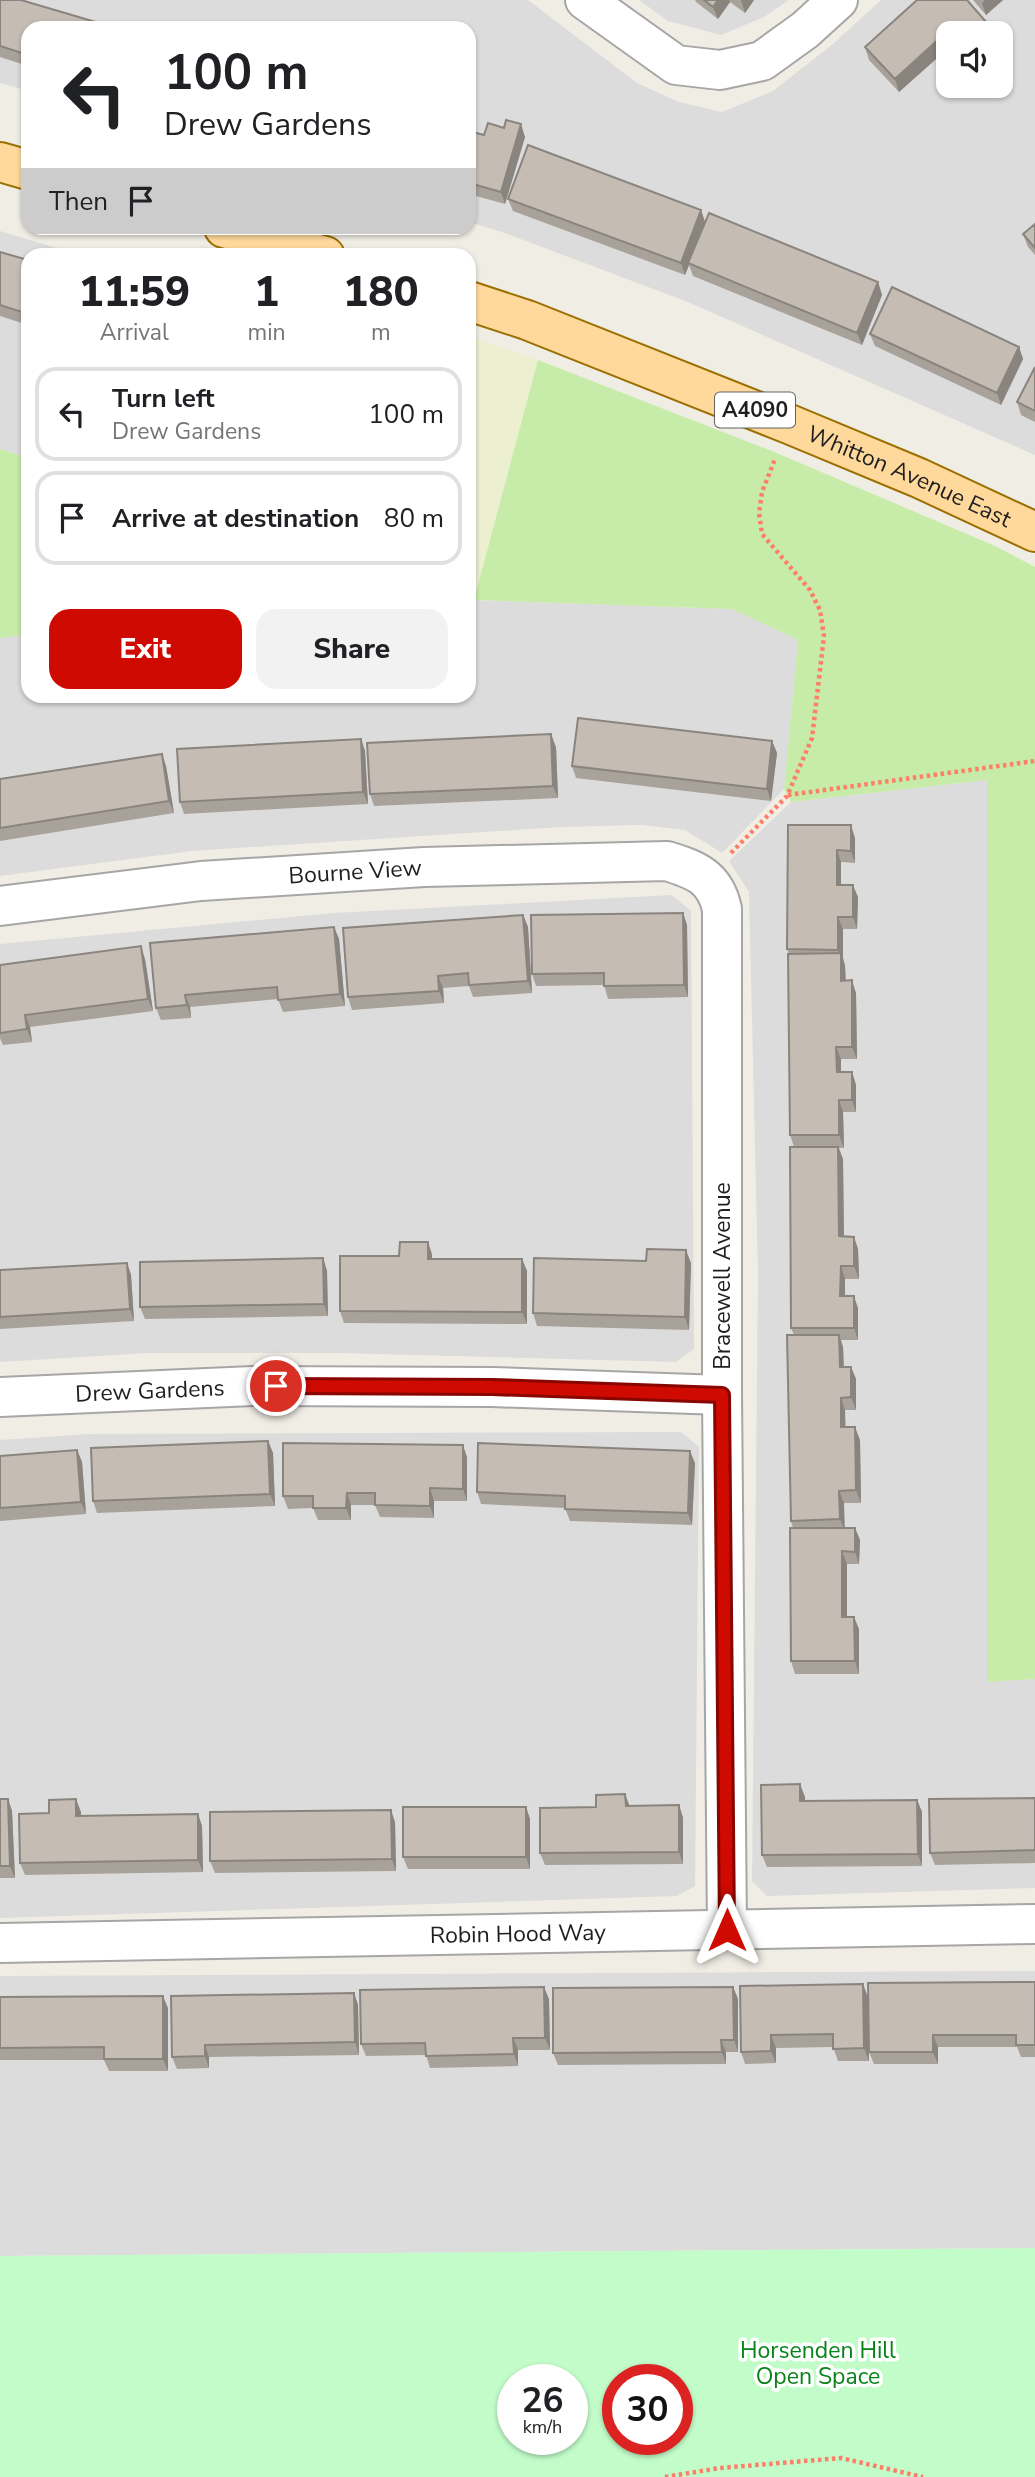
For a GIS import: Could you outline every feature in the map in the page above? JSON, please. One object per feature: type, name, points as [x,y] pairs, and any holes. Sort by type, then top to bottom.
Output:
[{"type":"main road","points":[[0,162],[21,168]]},
{"type":"main road","points":[[249,235],[296,248]]},
{"type":"main road","name":"Whitton Avenue East","points":[[476,303],[527,320],[789,424],[919,478],[1035,532]]},
{"type":"street","points":[[585,0],[676,65],[720,70],[762,61],[805,30],[838,0]]},
{"type":"street","name":"Bourne View","points":[[0,906],[201,881],[424,867],[667,861],[696,870],[706,879]]},
{"type":"street","name":"Bracewell Avenue","points":[[706,879],[719,893],[722,909],[722,1395],[727,1930]]},
{"type":"street","name":"Drew Gardens","points":[[0,1397],[253,1386],[492,1387],[722,1395]]},
{"type":"street","name":"Robin Hood Way","points":[[0,1943],[154,1938],[1035,1924]]},
{"type":"path","points":[[706,879],[787,796],[812,738],[824,636],[820,610],[810,590],[762,534],[759,513],[762,492],[777,454]]},
{"type":"path","points":[[787,796],[1035,761]]},
{"type":"path","points":[[665,2477],[720,2468],[841,2458],[923,2477]]},
{"type":"shaded area","points":[[0,0],[528,0],[637,83],[679,102],[722,112],[773,91],[833,44],[881,0],[1035,0],[1035,455],[688,302],[476,224],[476,21],[21,21],[21,89],[0,83]]},
{"type":"shaded area","points":[[639,0],[789,0],[764,17],[721,35],[668,21]]},
{"type":"shaded area","points":[[0,231],[57,248],[21,248],[21,456],[0,449]]},
{"type":"shaded area","points":[[476,600],[732,609],[798,640],[784,789],[722,853],[685,830],[641,825],[560,827],[192,851],[0,876],[0,638],[21,635],[21,703],[476,703]]},
{"type":"shaded area","points":[[987,780],[987,1681],[1035,1679],[1035,1888],[767,1896],[752,1881],[758,1274],[749,892],[729,861],[791,802]]},
{"type":"shaded area","points":[[672,895],[691,911],[694,1349],[676,1362],[339,1353],[147,1353],[0,1362],[0,944],[334,913]]},
{"type":"shaded area","points":[[681,1432],[699,1447],[695,1886],[677,1896],[0,1918],[0,1440],[90,1434]]},
{"type":"shaded area","points":[[1035,1971],[1035,2248],[0,2256],[0,1976]]},
{"type":"green space","points":[[476,338],[538,360],[476,592]]},
{"type":"green space","points":[[538,360],[772,451],[995,546],[1035,567],[1035,1679],[987,1682],[987,780],[791,802],[784,789],[798,640],[732,609],[476,600]]},
{"type":"green space","points":[[0,449],[21,456],[21,635],[0,638]]},
{"type":"green space","name":"Horsenden Hill Open Space","points":[[1035,2248],[1035,2477],[0,2477],[0,2256]]},
{"type":"building","points":[[0,0],[21,0],[92,21],[21,21],[21,53],[0,46]]},
{"type":"building","points":[[704,0],[718,0],[713,7]]},
{"type":"building","points":[[917,0],[967,0],[985,21],[936,21],[936,42],[895,79],[865,47]]},
{"type":"building","points":[[506,120],[521,124],[501,192],[476,185],[476,133],[484,135],[488,123],[504,128]]},
{"type":"building","points":[[528,145],[701,210],[681,263],[508,199]]},
{"type":"building","points":[[709,213],[878,282],[857,333],[688,263]]},
{"type":"building","points":[[1035,224],[1035,248],[1023,234]]},
{"type":"building","points":[[0,252],[21,258],[21,312],[0,305]]},
{"type":"building","points":[[892,287],[1019,347],[997,393],[870,334]]},
{"type":"building","points":[[1035,367],[1035,411],[1017,402]]},
{"type":"building","points":[[578,718],[772,741],[767,789],[572,766]]},
{"type":"building","points":[[551,734],[553,786],[370,794],[367,743]]},
{"type":"building","points":[[361,739],[363,792],[180,802],[177,749]]},
{"type":"building","points":[[162,754],[169,801],[0,828],[0,779]]},
{"type":"building","points":[[788,825],[851,825],[851,851],[837,850],[837,885],[853,885],[853,917],[838,917],[838,950],[787,949]]},
{"type":"building","points":[[683,913],[684,985],[604,986],[604,973],[532,974],[531,915]]},
{"type":"building","points":[[523,915],[528,981],[469,985],[468,973],[438,976],[439,991],[348,997],[343,928]]},
{"type":"building","points":[[334,927],[340,994],[278,1000],[277,987],[185,995],[187,1005],[156,1008],[150,943]]},
{"type":"building","points":[[141,946],[148,999],[25,1015],[27,1029],[0,1033],[0,965]]},
{"type":"building","points":[[841,953],[841,981],[852,980],[852,1047],[836,1047],[837,1072],[852,1072],[852,1100],[839,1100],[839,1135],[790,1135],[788,954]]},
{"type":"building","points":[[790,1147],[838,1147],[839,1236],[854,1237],[854,1266],[841,1266],[840,1296],[854,1296],[854,1328],[791,1328]]},
{"type":"building","points":[[400,1242],[428,1242],[428,1259],[522,1259],[522,1312],[340,1311],[340,1256],[399,1256]]},
{"type":"building","points":[[647,1249],[686,1250],[685,1317],[533,1313],[534,1258],[646,1261]]},
{"type":"building","points":[[323,1258],[324,1304],[140,1307],[140,1262]]},
{"type":"building","points":[[127,1263],[130,1309],[0,1317],[0,1270]]},
{"type":"building","points":[[787,1335],[839,1335],[840,1367],[851,1367],[851,1397],[841,1398],[841,1427],[855,1427],[856,1490],[839,1491],[840,1519],[791,1521]]},
{"type":"building","points":[[268,1441],[270,1494],[93,1501],[91,1448]]},
{"type":"building","points":[[283,1443],[463,1445],[463,1489],[430,1488],[430,1506],[375,1505],[375,1493],[347,1493],[346,1508],[313,1508],[313,1496],[283,1496]]},
{"type":"building","points":[[478,1443],[690,1451],[688,1513],[565,1509],[565,1496],[477,1492]]},
{"type":"building","points":[[77,1450],[81,1502],[0,1508],[0,1456]]},
{"type":"building","points":[[790,1528],[855,1528],[855,1552],[842,1551],[842,1617],[854,1617],[855,1661],[791,1661]]},
{"type":"building","points":[[800,1784],[800,1801],[917,1800],[918,1854],[762,1855],[761,1785]]},
{"type":"building","points":[[625,1794],[626,1806],[679,1805],[679,1852],[540,1853],[540,1808],[596,1807],[596,1795]]},
{"type":"building","points":[[1035,1798],[1035,1850],[930,1853],[929,1799]]},
{"type":"building","points":[[0,1799],[8,1799],[10,1866],[0,1866]]},
{"type":"building","points":[[76,1799],[76,1816],[198,1814],[198,1860],[20,1863],[19,1814],[49,1813],[49,1800]]},
{"type":"building","points":[[403,1807],[526,1807],[526,1857],[403,1857]]},
{"type":"building","points":[[391,1810],[392,1859],[210,1861],[210,1812]]},
{"type":"building","points":[[1035,1982],[1035,2045],[1016,2045],[1016,2035],[933,2035],[933,2052],[869,2052],[868,1983]]},
{"type":"building","points":[[863,1984],[864,2048],[833,2049],[833,2034],[771,2035],[771,2051],[741,2052],[740,1986]]},
{"type":"building","points":[[544,1987],[545,2038],[513,2038],[514,2054],[426,2056],[425,2043],[361,2044],[360,1990]]},
{"type":"building","points":[[733,1987],[734,2040],[721,2040],[722,2052],[553,2053],[553,1988]]},
{"type":"building","points":[[354,1993],[355,2042],[205,2045],[205,2056],[172,2057],[171,1996]]},
{"type":"building","points":[[163,1996],[163,2059],[104,2059],[104,2047],[0,2048],[0,1997]]},
{"type":"route","points":[[276,1386],[492,1387],[722,1395],[727,1930]]}]
